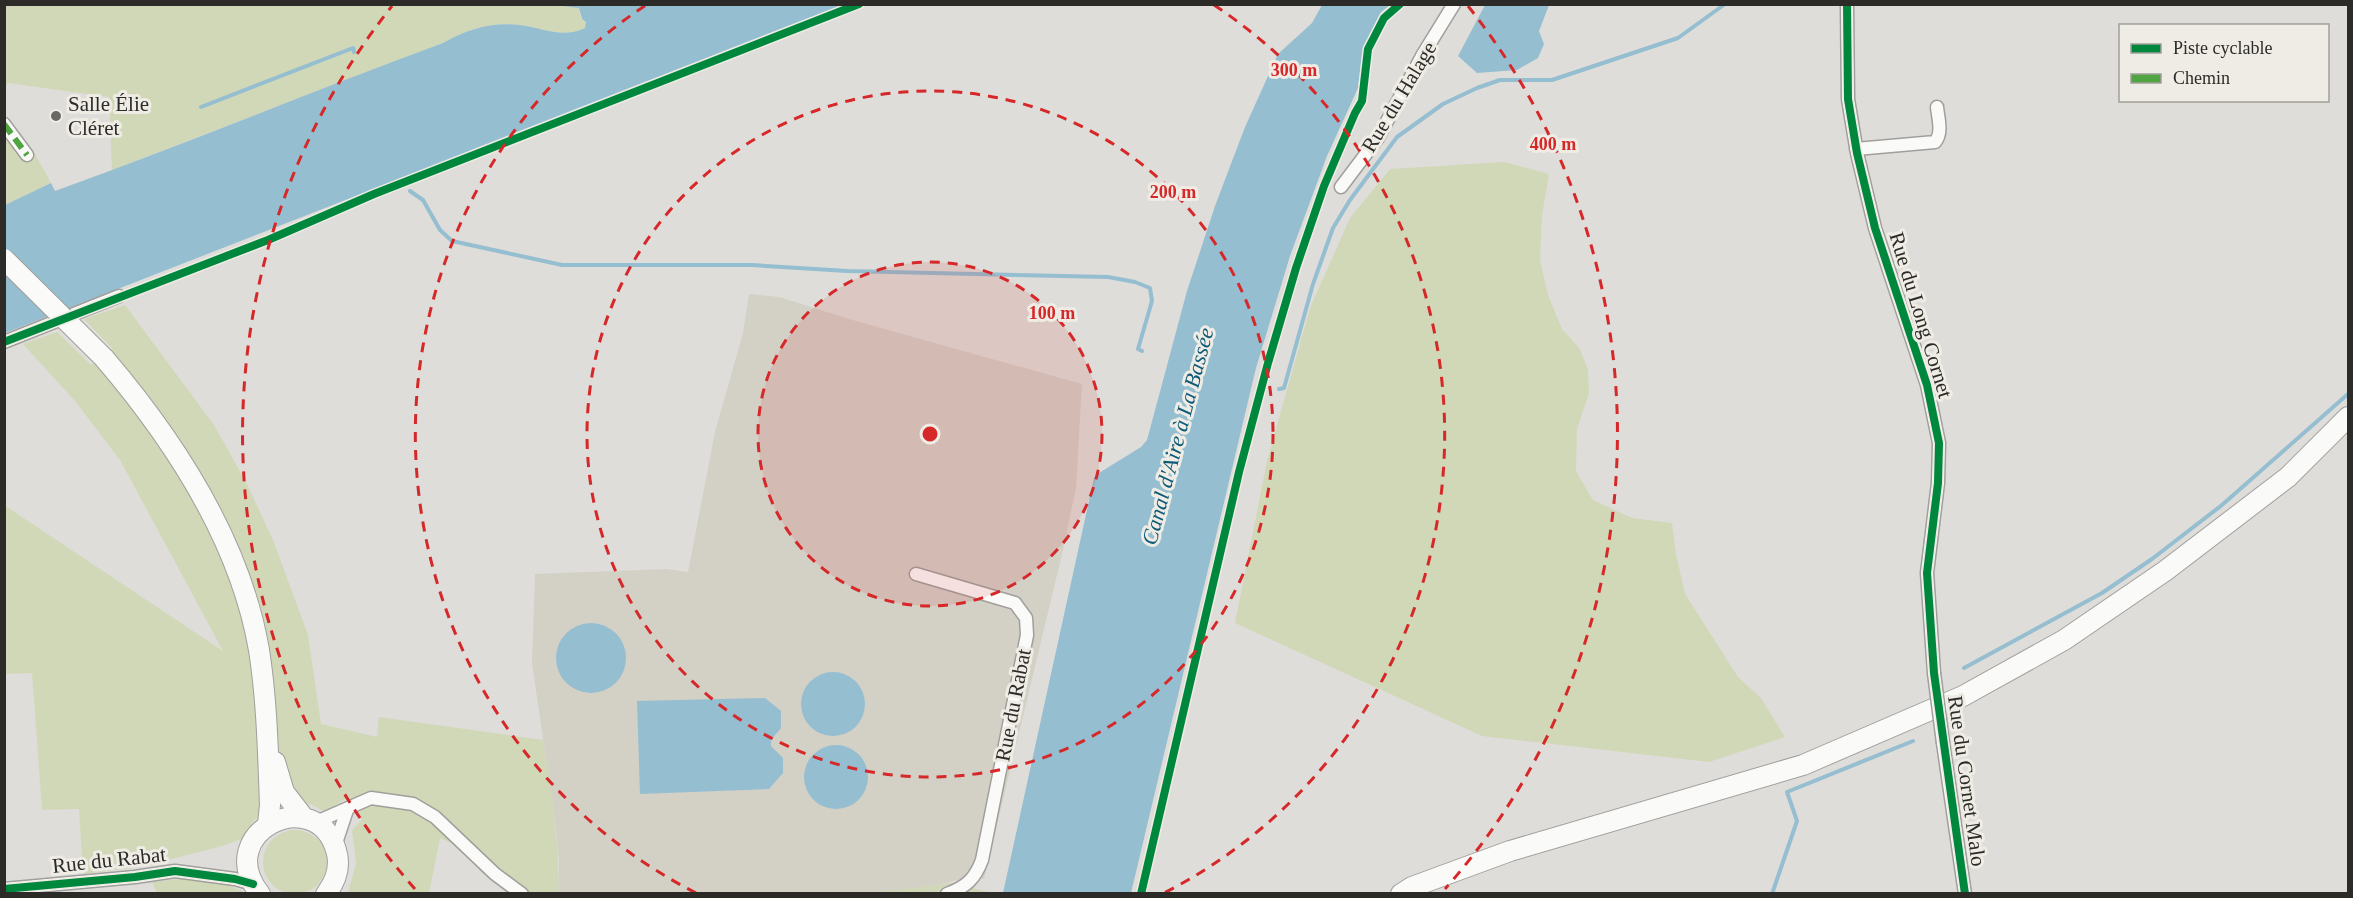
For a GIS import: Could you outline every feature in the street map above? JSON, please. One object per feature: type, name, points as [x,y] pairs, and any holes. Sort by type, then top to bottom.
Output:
[{"type":"main road","points":[[4,259],[80,332],[137,396],[166,437],[212,513],[229,551],[259,649],[267,736],[270,805],[268,824]]},
{"type":"main road","points":[[1401,894],[1412,887],[1510,851],[1803,765],[1963,696],[2064,640],[2165,571],[2288,477],[2349,417]]},
{"type":"main road","points":[[267,736],[284,792],[309,821],[327,833],[335,846],[338,865],[336,875],[326,894]]},
{"type":"main road","points":[[256,889],[247,868],[253,840],[268,824],[290,817],[309,821]]},
{"type":"street","name":"Rue du Halage","points":[[1341,187],[1378,138],[1422,56],[1454,4]]},
{"type":"street","name":"Rue du Long Cornet","points":[[1847,4],[1848,99],[1856,148],[1875,228],[1927,385],[1939,443],[1938,483],[1927,573],[1934,673]]},
{"type":"street","points":[[1856,148],[1935,142],[1939,138],[1937,107]]},
{"type":"street","points":[[4,123],[27,155]]},
{"type":"street","points":[[4,342],[119,296]]},
{"type":"street","name":"Rue du Rabat","points":[[916,574],[1015,603],[1026,618],[1027,635],[982,860],[976,877],[961,889],[947,894]]},
{"type":"street","name":"Rue du Cornet Malo","points":[[1934,673],[1965,894]]},
{"type":"street","points":[[309,821],[347,810],[358,802],[371,798],[413,804],[435,817],[495,874],[522,894]]},
{"type":"street","points":[[335,846],[347,810]]},
{"type":"street","name":"Rue du Rabat","points":[[4,889],[175,871],[235,879],[256,889]]},
{"type":"shaded area","points":[[749,294],[779,297],[849,319],[1082,384],[1076,488],[984,879],[971,877],[927,887],[866,894],[558,893],[559,863],[556,828],[532,663],[535,574],[667,569],[688,572],[715,432],[743,333]]},
{"type":"green space","points":[[554,4],[579,8],[581,19],[586,22],[585,28],[560,33],[509,24],[471,30],[443,43],[112,170],[109,97],[8,83],[5,87],[4,5]]},
{"type":"green space","points":[[4,115],[35,154],[51,183],[5,205]]},
{"type":"green space","points":[[1504,162],[1549,174],[1542,216],[1540,260],[1548,295],[1562,329],[1580,349],[1588,370],[1589,393],[1577,429],[1576,471],[1593,500],[1632,518],[1672,523],[1685,594],[1738,677],[1761,698],[1785,737],[1709,762],[1482,736],[1235,623],[1267,461],[1310,308],[1350,218],[1390,169]]},
{"type":"green space","points":[[125,305],[214,425],[246,482],[273,540],[308,635],[321,724],[377,737],[379,717],[543,740],[556,835],[558,893],[507,893],[483,874],[456,845],[440,838],[429,893],[348,893],[356,863],[352,830],[362,820],[348,797],[325,812],[311,804],[255,819],[241,839],[222,846],[145,866],[83,874],[79,809],[42,810],[32,673],[5,674],[4,505],[223,651],[120,460],[75,401],[23,344],[57,332],[91,365],[113,349],[84,319]]},
{"type":"green space","points":[[289,830],[301,830],[318,839],[325,850],[327,862],[325,874],[318,885],[301,894],[289,894],[277,889],[268,880],[263,868],[263,856],[268,844],[277,835]]},
{"type":"green space","points":[[180,879],[226,884],[246,893],[157,893],[152,882]]},
{"type":"green space","points":[[950,883],[994,893],[866,894]]},
{"type":"water","points":[[554,5],[845,5],[5,333],[5,205],[51,183],[55,191],[104,173],[443,43],[471,30],[509,24],[560,33],[585,28],[586,22],[582,19],[579,8]]},
{"type":"water","name":"Canal d'Aire à La Bassée","points":[[1322,5],[1390,5],[1381,12],[1363,49],[1358,88],[1327,156],[1290,256],[1256,368],[1131,893],[1003,893],[1094,478],[1141,447],[1147,440],[1187,291],[1215,206],[1245,127],[1278,54],[1312,23]]},
{"type":"water","points":[[1485,5],[1549,5],[1539,31],[1544,44],[1538,58],[1517,70],[1477,73],[1458,56]]},
{"type":"water","points":[[584,623],[598,623],[611,629],[620,638],[626,651],[624,671],[616,683],[598,693],[584,693],[571,687],[562,678],[556,665],[556,651],[562,638],[571,629]]},
{"type":"water","points":[[833,672],[851,678],[859,686],[865,704],[859,722],[851,730],[833,736],[815,730],[807,722],[801,704],[807,686],[815,678]]},
{"type":"water","points":[[765,698],[781,711],[781,728],[771,740],[771,746],[783,758],[783,773],[769,789],[640,794],[637,701]]},
{"type":"water","points":[[836,745],[859,754],[868,777],[859,800],[836,809],[813,800],[804,777],[813,754]]},
{"type":"waterway","points":[[1279,389],[1284,388],[1313,284],[1333,228],[1350,200],[1397,137],[1443,104],[1477,88],[1500,80],[1552,80],[1678,38],[1725,4]]},
{"type":"waterway","points":[[201,107],[353,48],[354,52]]},
{"type":"waterway","points":[[410,191],[423,200],[440,230],[452,241],[562,265],[752,265],[847,271],[1108,277],[1135,282],[1150,288],[1152,301],[1138,349],[1142,351]]},
{"type":"waterway","points":[[1964,668],[2102,593],[2152,559],[2222,505],[2348,394]]},
{"type":"waterway","points":[[1772,894],[1797,821],[1787,792],[1913,741]]},
{"type":"marked path","points":[[4,124],[27,155]]},
{"type":"cycle path","points":[[4,342],[268,240],[374,194],[859,4]]},
{"type":"cycle path","points":[[1141,894],[1239,472],[1268,363],[1296,268],[1324,186],[1362,101],[1368,49],[1384,18],[1400,4]]},
{"type":"cycle path","points":[[1847,4],[1848,99],[1857,153],[1875,228],[1927,385],[1939,443],[1938,483],[1927,573],[1934,673],[1965,894]]},
{"type":"cycle path","points":[[4,889],[175,871],[235,879],[253,884]]},
{"type":"place","name":"Salle Élie Cléret","points":[[56,116]]}]
